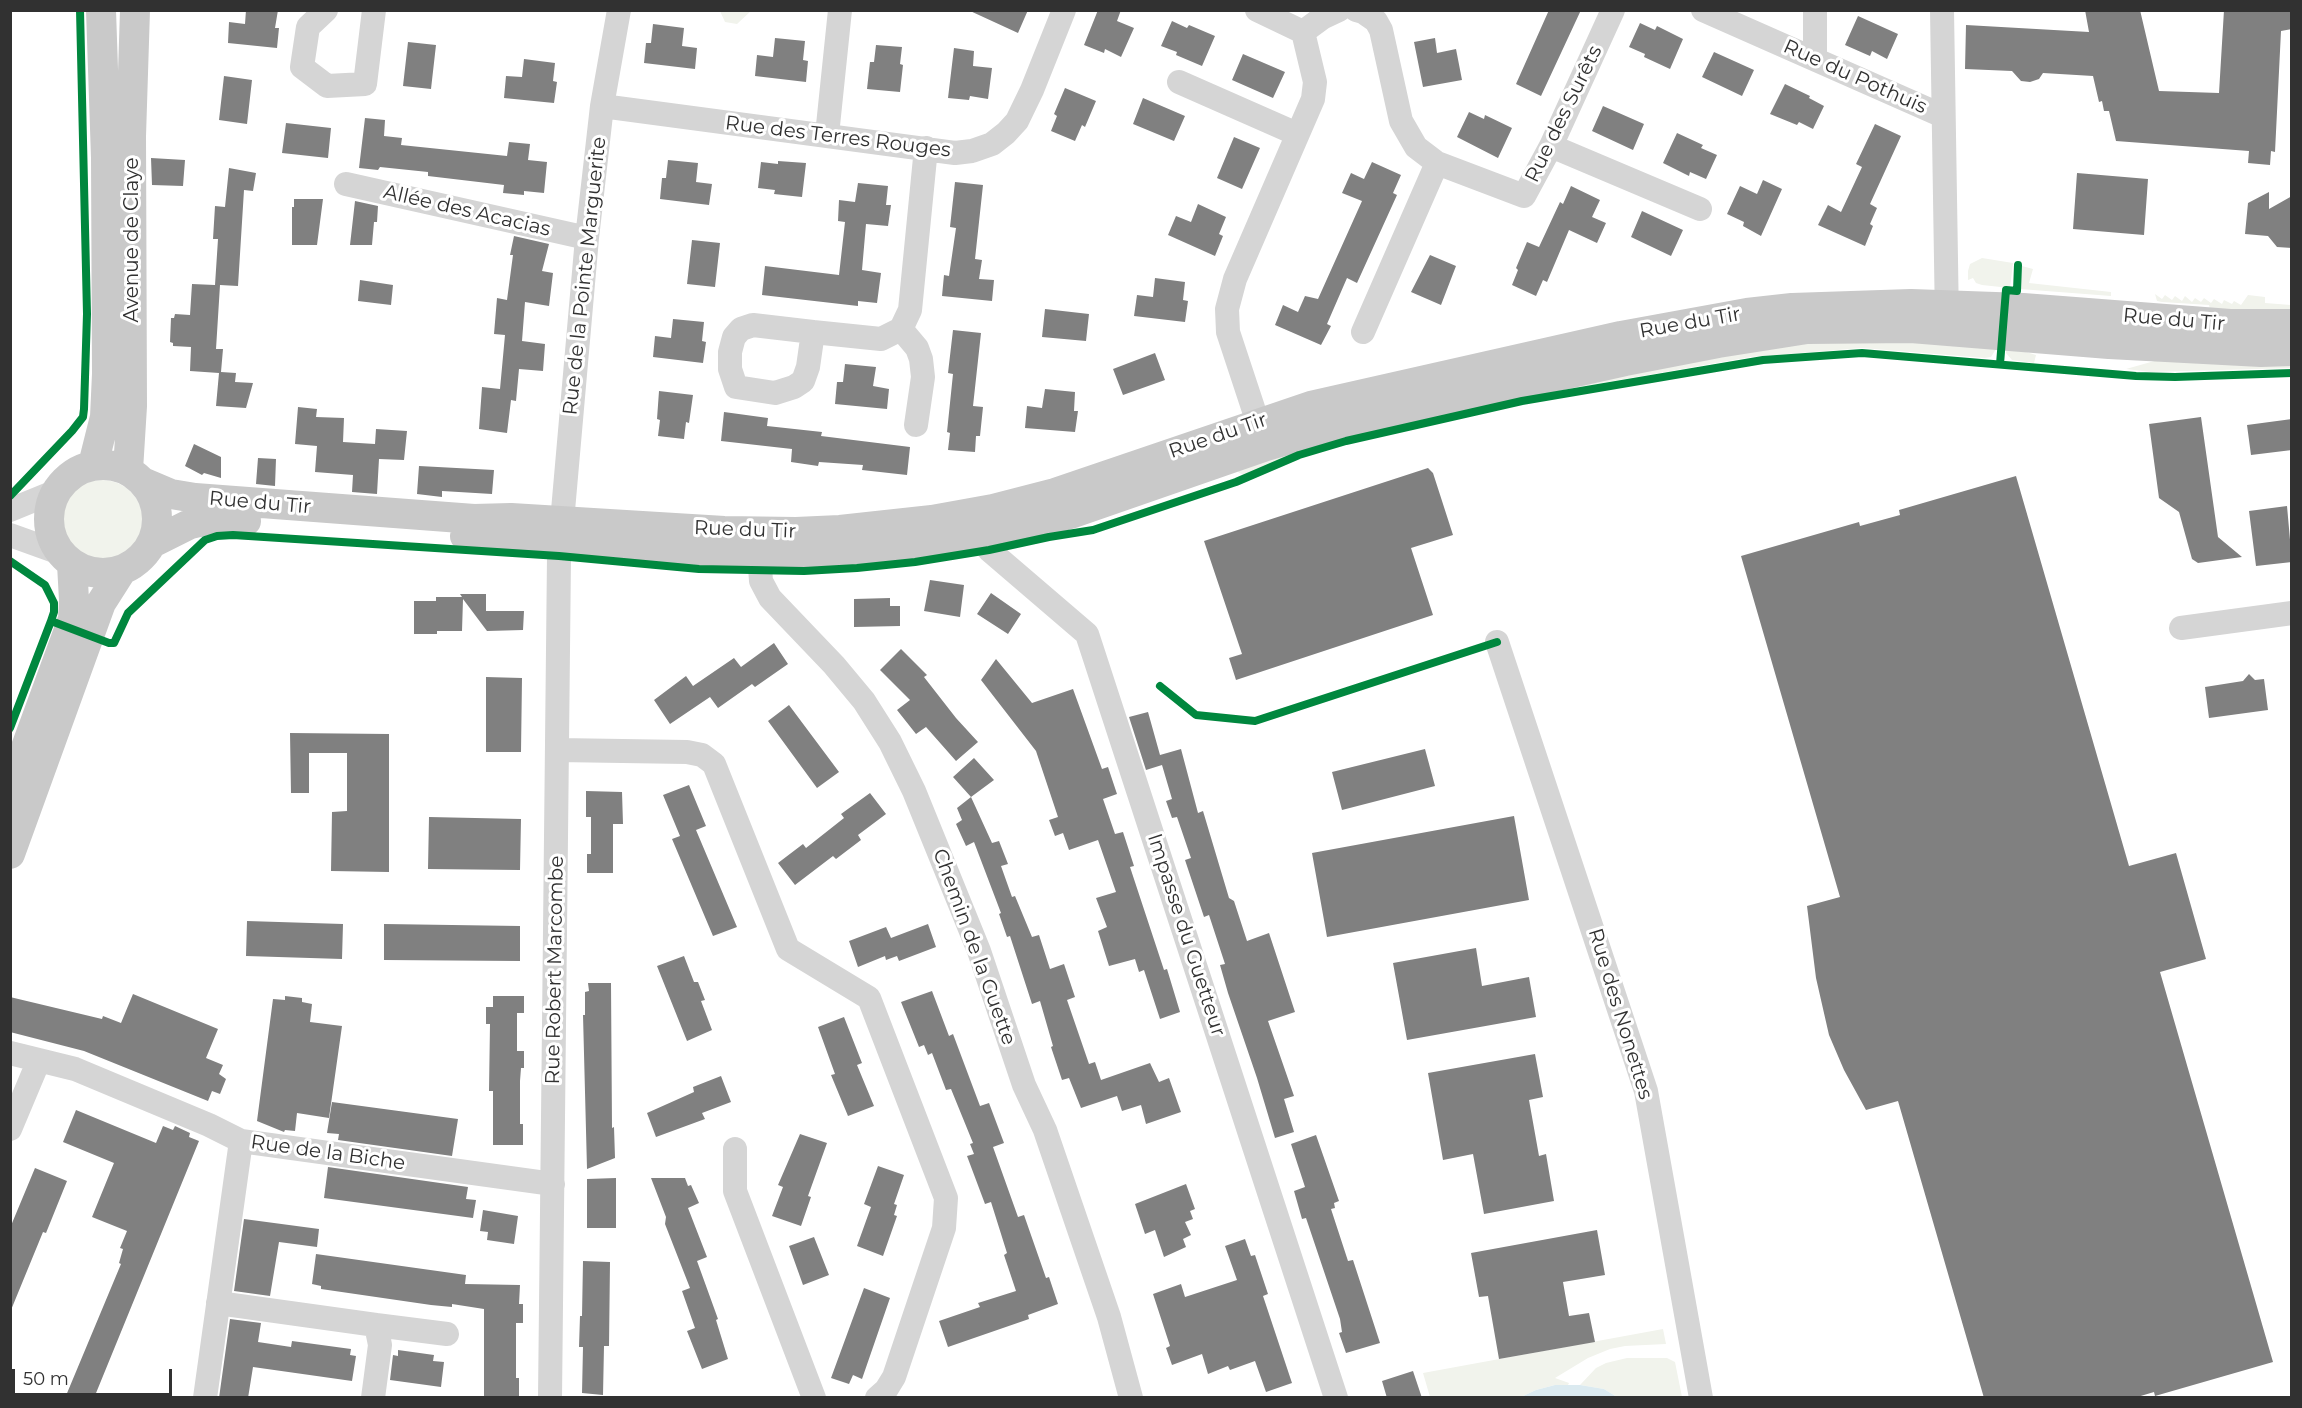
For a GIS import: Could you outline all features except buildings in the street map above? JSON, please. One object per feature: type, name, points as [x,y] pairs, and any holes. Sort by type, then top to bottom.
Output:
[{"type":"main road","name":"Avenue de Claye","points":[[93,465],[105,417],[107,374],[106,158],[101,10]]},
{"type":"main road","name":"Avenue de Claye","points":[[135,10],[131,136],[132,406],[137,477]]},
{"type":"main road","name":"Rue du Tir","points":[[1262,434],[1348,396],[1683,323],[1792,308],[1858,305],[1947,310],[2023,308],[2230,324],[2292,324]]},
{"type":"main road","name":"Rue du Tir","points":[[152,543],[190,524],[213,519],[561,532],[758,544],[851,554],[904,549],[982,524],[1055,493],[1262,434],[1377,415],[1696,347],[1807,329],[1875,327],[1947,310],[2143,346],[2262,352],[2292,351]]},
{"type":"main road","points":[[10,790],[73,619],[74,600],[66,559],[50,534],[48,513],[54,492],[70,474],[93,465],[111,465],[137,477],[155,501],[158,522],[152,543],[140,559],[122,570],[97,573],[88,572],[66,559]]},
{"type":"main road","name":"Rue du Tir","points":[[137,477],[171,494],[241,503],[474,519],[511,518],[561,532]]},
{"type":"main road","points":[[10,854],[101,603],[122,570]]},
{"type":"street","points":[[326,10],[308,27],[302,67],[327,86],[365,84],[374,10]]},
{"type":"street","name":"Rue de la Pointe Marguerite","points":[[561,532],[587,238],[602,106],[619,10]]},
{"type":"street","points":[[827,135],[840,10]]},
{"type":"street","name":"Rue des Terres Rouges","points":[[602,106],[955,153],[972,151],[992,144],[1017,121],[1064,10]]},
{"type":"street","points":[[1257,10],[1303,32]]},
{"type":"street","points":[[1303,32],[1322,18],[1339,10]]},
{"type":"street","name":"Rue des Surêts","points":[[1369,14],[1384,43],[1401,121],[1416,147],[1437,163],[1524,196],[1551,146],[1613,10]]},
{"type":"street","name":"Rue du Pothuis","points":[[1704,10],[1943,116],[1947,310]]},
{"type":"street","points":[[1815,10],[1815,59]]},
{"type":"street","points":[[1942,10],[1943,116]]},
{"type":"street","points":[[1262,434],[1228,332],[1227,309],[1235,279],[1313,99],[1315,82],[1303,32]]},
{"type":"street","points":[[1179,82],[1297,134]]},
{"type":"street","points":[[1551,146],[1700,209]]},
{"type":"street","points":[[813,332],[881,339],[901,329],[910,310],[926,148]]},
{"type":"street","points":[[1363,332],[1437,163]]},
{"type":"street","name":"Allée des Acacias","points":[[346,184],[587,238]]},
{"type":"street","points":[[1947,310],[2002,297],[2068,303],[2092,313]]},
{"type":"street","points":[[901,329],[917,348],[921,359],[922,377],[916,425]]},
{"type":"street","points":[[10,510],[54,492]]},
{"type":"street","name":"Impasse du Guetteur","points":[[982,524],[989,550],[1087,634],[1336,1398]]},
{"type":"street","name":"Rue Robert Marcombe","points":[[550,1398],[561,532]]},
{"type":"street","points":[[10,535],[66,559]]},
{"type":"street","name":"Chemin de la Guette","points":[[758,544],[762,580],[770,598],[812,640],[864,701],[891,742],[915,791],[979,951],[1024,1085],[1046,1130],[1109,1317],[1131,1398]]},
{"type":"street","points":[[2181,628],[2292,613]]},
{"type":"street","name":"Rue des Nonettes","points":[[1497,642],[1646,1091],[1701,1398]]},
{"type":"street","points":[[558,750],[687,752],[702,755],[714,764],[788,949],[869,998],[946,1198],[944,1228],[898,1366],[886,1390],[877,1398]]},
{"type":"street","name":"Rue de la Biche","points":[[10,1053],[75,1069],[209,1125],[241,1141],[553,1184]]},
{"type":"street","points":[[10,1129],[39,1060]]},
{"type":"street","points":[[205,1398],[241,1141]]},
{"type":"street","points":[[735,1149],[735,1191],[814,1398]]},
{"type":"street","points":[[218,1303],[447,1334]]},
{"type":"street","points":[[373,1398],[380,1345],[375,1324]]},
{"type":"shaded area","points":[[720,11],[751,11],[737,24],[725,22]]},
{"type":"shaded area","points":[[1982,258],[2013,263],[2010,288],[1982,285],[1976,283],[1973,278],[1968,280],[1970,264]]},
{"type":"shaded area","points":[[2022,266],[2033,269],[2029,283],[2111,292],[2111,296],[2020,289]]},
{"type":"shaded area","points":[[2155,294],[2162,299],[2165,295],[2172,300],[2175,296],[2182,301],[2185,296],[2192,302],[2195,298],[2201,302],[2204,298],[2211,303],[2214,299],[2222,304],[2224,300],[2232,304],[2234,301],[2241,305],[2248,295],[2265,297],[2265,303],[2291,305],[2291,319],[2210,309],[2209,305],[2162,302],[2157,301]]},
{"type":"shaded area","points":[[1861,336],[1996,349],[1991,357],[1985,358],[1862,348],[1751,357],[1481,404],[1305,449],[1243,475],[1235,466],[1601,373]]},
{"type":"shaded area","points":[[2006,346],[2036,355],[2034,363],[2012,360],[2006,353]]},
{"type":"shaded area","points":[[2291,358],[2291,368],[2151,372],[2126,369],[2158,360]]},
{"type":"shaded area","points":[[102,480],[118,483],[131,492],[140,505],[143,521],[140,537],[131,550],[118,559],[102,562],[86,559],[73,550],[64,537],[61,521],[64,505],[73,492],[86,483]]},
{"type":"shaded area","points":[[1663,1329],[1666,1344],[1610,1349],[1588,1358],[1555,1378],[1569,1383],[1568,1385],[1555,1385],[1521,1397],[1430,1397],[1423,1373]]},
{"type":"shaded area","points":[[1627,1358],[1667,1358],[1675,1362],[1682,1397],[1617,1397],[1604,1389],[1580,1385],[1596,1368]]},
{"type":"shaded area","points":[[1555,1385],[1580,1385],[1604,1389],[1617,1397],[1521,1397]]},
{"type":"cycle path","points":[[10,496],[83,417],[87,314],[80,10]]},
{"type":"cycle path","points":[[2000,364],[2006,290],[2017,291],[2018,265]]},
{"type":"cycle path","points":[[10,561],[45,585],[54,603],[51,621],[114,643],[128,613],[205,540],[217,536],[233,535],[559,556],[699,569],[804,571],[857,568],[915,562],[1093,530],[1236,482],[1299,455],[1346,441],[1522,401],[1763,360],[1862,353],[2136,376],[2292,373]]},
{"type":"cycle path","points":[[10,728],[51,621]]},
{"type":"cycle path","points":[[1160,686],[1196,715],[1255,721],[1497,642]]}]
